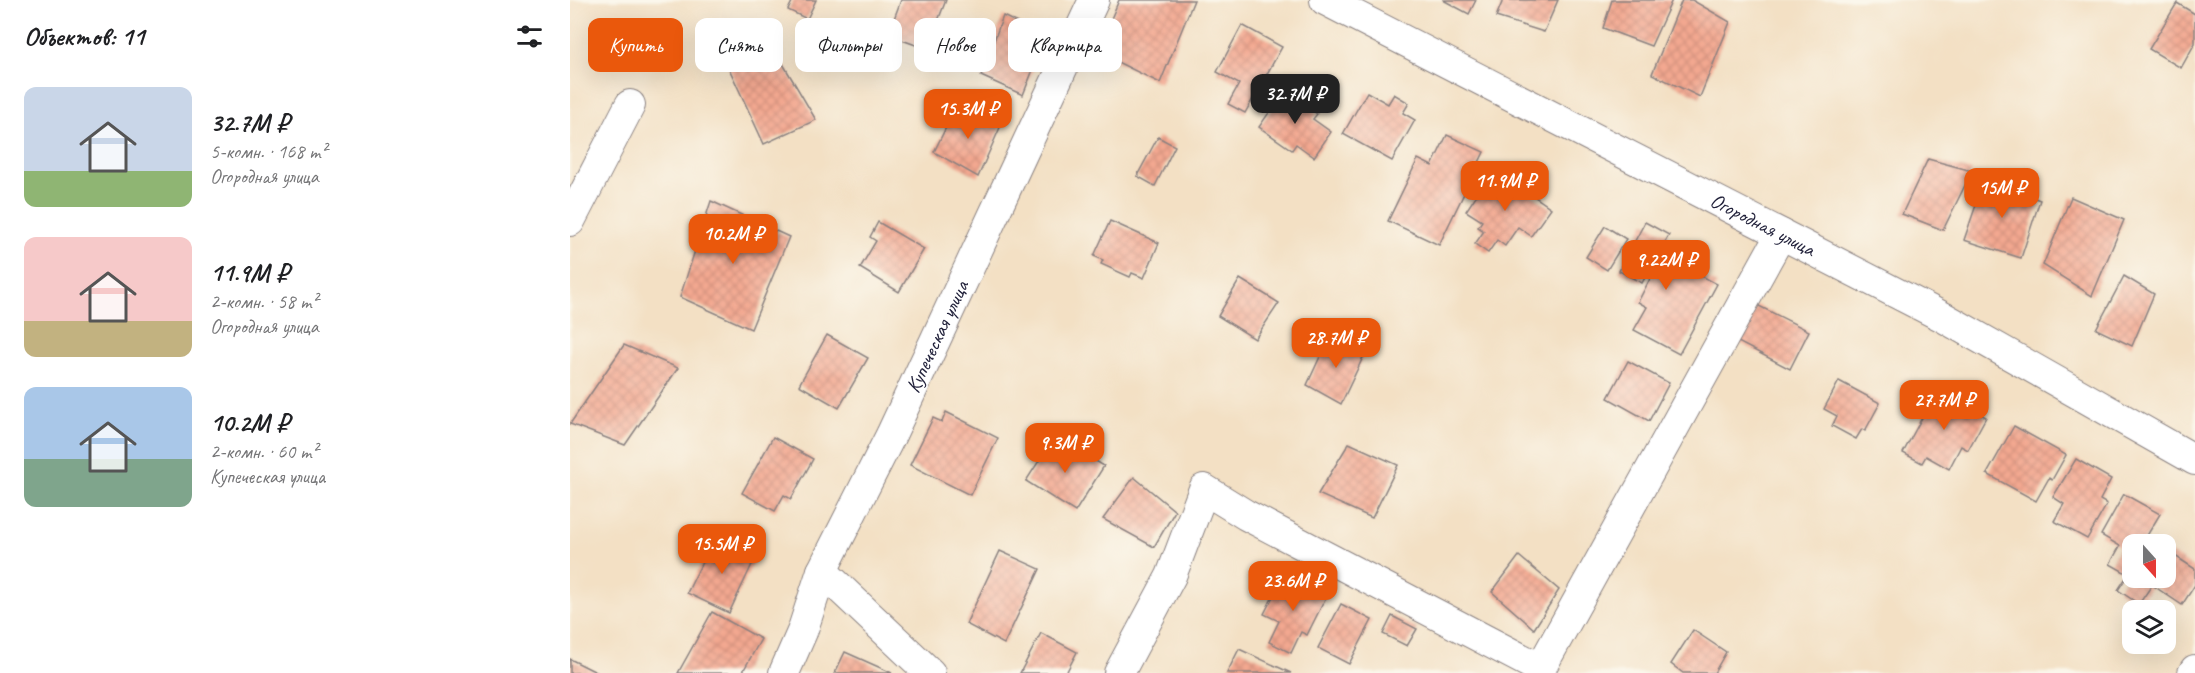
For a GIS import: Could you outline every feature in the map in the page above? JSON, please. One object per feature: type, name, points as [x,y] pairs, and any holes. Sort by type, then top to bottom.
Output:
[{"type":"street","name":"Купеческая улица","points":[[784,673],[802,632],[822,571],[891,435],[1094,0]]},
{"type":"street","name":"Огородная улица","points":[[1325,0],[1943,317],[2195,460]]},
{"type":"street","points":[[570,221],[630,105]]},
{"type":"street","points":[[1119,673],[1171,576],[1204,489],[1246,515],[1540,671],[1781,234]]},
{"type":"street","points":[[822,571],[930,673]]},
{"type":"building","points":[[793,0],[816,0],[807,18],[788,10]]},
{"type":"building","points":[[901,0],[946,0],[939,18],[914,18],[914,44],[902,40],[902,18],[894,18]]},
{"type":"building","points":[[1119,0],[1194,0],[1160,83],[1122,64],[1122,18],[1111,18]]},
{"type":"building","points":[[1443,0],[1476,0],[1469,14]]},
{"type":"building","points":[[1503,0],[1558,0],[1544,32],[1496,17]]},
{"type":"building","points":[[1612,0],[1672,0],[1651,46],[1603,28]]},
{"type":"building","points":[[1682,0],[1692,0],[1730,22],[1700,97],[1652,74]]},
{"type":"building","points":[[2177,3],[2195,14],[2195,43],[2181,68],[2149,49]]},
{"type":"building","points":[[1003,16],[1008,18],[1008,72],[1032,72],[1023,95],[981,76],[982,72],[996,72],[996,35]]},
{"type":"building","points":[[1242,25],[1282,47],[1245,113],[1228,104],[1239,84],[1217,72]]},
{"type":"building","points":[[783,64],[816,120],[764,144],[731,72],[783,72]]},
{"type":"building","points":[[1284,91],[1317,114],[1313,119],[1331,132],[1314,157],[1296,144],[1292,150],[1259,127]]},
{"type":"building","points":[[1367,92],[1388,104],[1394,94],[1409,103],[1403,113],[1415,120],[1392,161],[1343,134]]},
{"type":"building","points":[[957,105],[1002,123],[978,177],[934,152]]},
{"type":"building","points":[[1447,135],[1484,152],[1439,245],[1388,221],[1418,159],[1432,166]]},
{"type":"building","points":[[1158,137],[1175,146],[1155,186],[1137,176]]},
{"type":"building","points":[[1928,159],[1972,171],[1943,230],[1902,214]]},
{"type":"building","points":[[1489,176],[1504,187],[1509,179],[1551,208],[1531,236],[1518,227],[1505,246],[1497,240],[1488,253],[1475,244],[1484,231],[1478,227],[1482,221],[1466,211]]},
{"type":"building","points":[[1985,179],[2040,200],[2021,258],[1964,240]]},
{"type":"building","points":[[2071,197],[2124,220],[2092,296],[2043,265]]},
{"type":"building","points":[[711,201],[789,237],[751,329],[680,297]]},
{"type":"building","points":[[1110,221],[1159,243],[1144,278],[1132,273],[1130,277],[1101,264],[1103,260],[1094,256]]},
{"type":"building","points":[[878,222],[924,249],[899,292],[860,268],[876,241],[870,237]]},
{"type":"building","points":[[1645,222],[1669,235],[1659,253],[1717,284],[1679,354],[1634,330],[1647,307],[1638,302],[1655,269],[1651,267],[1642,283],[1619,271]]},
{"type":"building","points":[[1605,226],[1626,239],[1607,270],[1586,257]]},
{"type":"building","points":[[2124,276],[2154,294],[2132,346],[2096,329]]},
{"type":"building","points":[[1240,279],[1279,303],[1255,339],[1218,316]]},
{"type":"building","points":[[1757,305],[1809,331],[1790,369],[1738,342]]},
{"type":"building","points":[[1331,333],[1365,353],[1341,404],[1307,385]]},
{"type":"building","points":[[827,335],[868,358],[839,408],[799,385]]},
{"type":"building","points":[[624,345],[678,368],[625,445],[570,424]]},
{"type":"building","points":[[1628,361],[1669,383],[1649,421],[1608,398]]},
{"type":"building","points":[[1839,381],[1880,403],[1865,431],[1862,429],[1856,439],[1832,426],[1837,416],[1824,409]]},
{"type":"building","points":[[1937,390],[1986,417],[1968,450],[1961,446],[1949,469],[1926,456],[1922,463],[1903,453]]},
{"type":"building","points":[[946,412],[998,438],[970,495],[910,465],[933,418],[942,422]]},
{"type":"building","points":[[2014,426],[2066,455],[2052,480],[2049,478],[2036,501],[1987,474]]},
{"type":"building","points":[[1055,436],[1104,466],[1075,512],[1026,481]]},
{"type":"building","points":[[773,437],[813,459],[791,499],[784,495],[775,511],[742,493]]},
{"type":"building","points":[[1349,443],[1398,465],[1372,518],[1318,494]]},
{"type":"building","points":[[2076,459],[2111,479],[2100,500],[2107,504],[2087,539],[2054,521],[2064,504],[2053,497]]},
{"type":"building","points":[[1134,477],[1175,511],[1154,547],[1103,519]]},
{"type":"building","points":[[2124,494],[2160,514],[2148,534],[2122,534],[2122,571],[2110,564],[2120,546],[2101,535]]},
{"type":"building","points":[[728,540],[757,554],[729,613],[687,593],[711,544],[723,550]]},
{"type":"building","points":[[1000,551],[1040,569],[1004,644],[966,624]]},
{"type":"building","points":[[1519,556],[1559,590],[1534,629],[1492,592]]},
{"type":"building","points":[[2176,557],[2195,569],[2195,585],[2182,605],[2156,588],[2176,588]]},
{"type":"building","points":[[1284,575],[1326,597],[1307,635],[1301,632],[1291,653],[1269,642],[1279,621],[1264,614]]},
{"type":"building","points":[[2122,584],[2122,588],[2150,588],[2142,600],[2133,600],[2118,590]]},
{"type":"building","points":[[1341,604],[1372,620],[1349,664],[1318,648]]},
{"type":"building","points":[[712,612],[761,639],[742,673],[678,673]]},
{"type":"building","points":[[1392,616],[1417,629],[1407,646],[1383,634]]},
{"type":"building","points":[[1693,630],[1726,652],[1714,673],[1683,673],[1671,664]]},
{"type":"building","points":[[1041,633],[1077,652],[1066,673],[1020,673]]},
{"type":"building","points":[[1239,649],[1291,673],[1227,673]]},
{"type":"building","points":[[845,652],[892,673],[835,673]]},
{"type":"building","points":[[570,659],[598,673],[570,673]]}]
